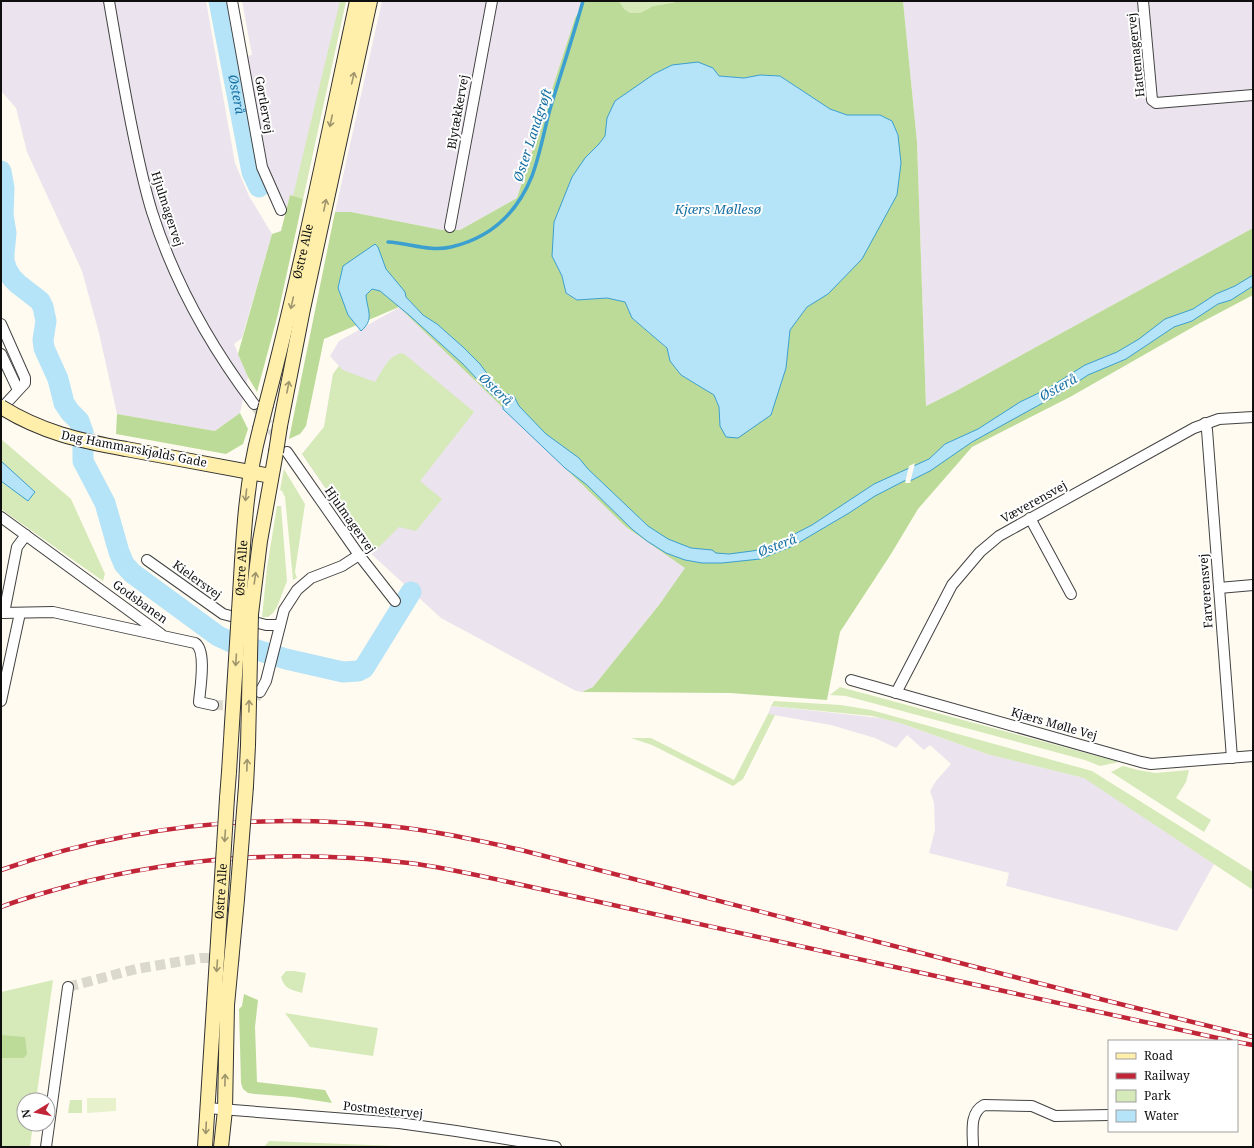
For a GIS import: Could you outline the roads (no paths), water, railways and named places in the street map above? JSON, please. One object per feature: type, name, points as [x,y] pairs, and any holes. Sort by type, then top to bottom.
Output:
[{"type":"street","name":"Hjulmagervej","points":[[109,1],[141,170],[160,236],[196,314],[232,374],[260,404]]},
{"type":"street","name":"Gørtlervej","points":[[232,1],[262,167],[281,210]]},
{"type":"street","name":"Østre Alle","points":[[205,1147],[207,1108],[244,816],[248,745],[245,612],[246,495],[249,472],[260,429],[260,404],[286,329],[308,235],[357,1]]},
{"type":"street","name":"Østre Alle","points":[[245,612],[260,541],[271,476],[281,452],[280,426],[303,309],[370,1]]},
{"type":"street","name":"Blytækkervej","points":[[450,227],[492,1]]},
{"type":"street","name":"Hattemagervej","points":[[1143,1],[1152,100],[1156,104],[1253,95]]},
{"type":"street","points":[[1,324],[25,383],[1,408]]},
{"type":"street","points":[[1,354],[18,390]]},
{"type":"street","name":"Dag Hammarskjølds Gade","points":[[1,408],[33,424],[76,440],[271,476]]},
{"type":"street","name":"Væverensvej","points":[[896,693],[952,585],[980,552],[999,536],[1194,428],[1220,419],[1253,417]]},
{"type":"street","name":"Farverensvej","points":[[1205,423],[1207,430],[1232,758]]},
{"type":"street","name":"Hjulmagervej","points":[[281,452],[394,601]]},
{"type":"street","name":"Godsbanen","points":[[1,517],[165,636]]},
{"type":"street","points":[[1030,518],[1071,594]]},
{"type":"street","points":[[2,613],[17,547],[26,535]]},
{"type":"street","points":[[260,692],[266,681],[284,610],[297,590],[304,583],[319,574],[347,563],[359,555]]},
{"type":"street","name":"Kielersvej","points":[[147,560],[222,614],[266,625],[280,625]]},
{"type":"street","points":[[1219,588],[1253,586]]},
{"type":"street","name":"Godsbanen","points":[[2,613],[53,612],[165,636]]},
{"type":"street","points":[[1,702],[20,613]]},
{"type":"street","points":[[165,636],[195,643],[200,647],[202,656],[199,702],[213,705]]},
{"type":"street","name":"Kjærs Mølle Vej","points":[[851,680],[1140,762],[1151,764],[1253,756]]},
{"type":"street","points":[[46,1147],[68,987]]},
{"type":"street","name":"Østre Alle","points":[[220,1005],[225,1110],[221,1147]]},
{"type":"street","points":[[973,1147],[975,1112],[984,1105],[1032,1106],[1055,1116],[1108,1115]]},
{"type":"street","name":"Postmestervej","points":[[207,1108],[399,1123],[556,1147]]},
{"type":"water","name":"Kjærs Møllesø","points":[[698,62],[713,68],[719,76],[744,78],[760,75],[780,76],[830,109],[847,115],[880,115],[892,121],[898,135],[901,163],[897,195],[862,259],[828,294],[807,307],[790,330],[786,368],[771,415],[738,438],[726,437],[720,426],[719,407],[714,395],[681,375],[670,361],[667,348],[632,318],[625,302],[607,298],[577,300],[566,293],[562,276],[552,256],[554,222],[572,177],[585,158],[605,136],[607,118],[615,101],[654,74],[672,65]]},
{"type":"water","points":[[375,244],[378,247],[386,269],[405,292],[406,297],[423,315],[437,324],[463,347],[506,394],[514,396],[519,406],[546,434],[579,458],[588,469],[648,526],[668,539],[691,548],[712,550],[716,553],[729,554],[763,549],[779,542],[812,525],[874,484],[929,459],[945,444],[978,429],[1020,402],[1047,389],[1085,365],[1117,352],[1139,339],[1165,319],[1193,309],[1216,294],[1235,286],[1253,275],[1253,286],[1231,300],[1218,304],[1192,321],[1174,327],[1126,359],[1088,375],[1059,394],[972,442],[930,471],[912,480],[904,481],[875,496],[793,546],[760,559],[722,563],[702,563],[685,560],[666,553],[633,530],[587,485],[565,468],[503,409],[503,402],[501,399],[497,399],[490,393],[463,364],[380,291],[372,289],[366,295],[369,318],[365,327],[361,331],[348,315],[338,288],[343,266]]},
{"type":"water","points":[[1,461],[35,492],[28,501],[1,481]]},
{"type":"waterway","name":"Østerå","points":[[219,1],[252,172],[259,187]]},
{"type":"waterway","name":"Øster Landgrøft","points":[[388,242],[427,248],[451,247],[465,243],[490,230],[510,212],[526,189],[535,168],[550,109],[583,1]]},
{"type":"waterway","points":[[1,171],[4,188],[3,215],[6,233],[4,261],[12,278],[40,301],[43,307],[46,321],[43,340],[44,348],[58,379],[64,403],[79,421],[83,432],[83,461],[105,503],[119,552],[124,564],[132,573],[218,636],[231,642],[286,659],[343,672],[358,671],[364,668],[411,592]]},
{"type":"tunnel","points":[[254,404],[280,442]]},
{"type":"tunnel","points":[[213,705],[242,706],[254,701],[260,692]]},
{"type":"tunnel","points":[[68,987],[136,969],[201,958],[244,956]]},
{"type":"railway","points":[[1,870],[49,855],[96,843],[144,833],[192,826],[240,822],[288,821],[337,822],[421,830],[521,850],[1253,1037]]},
{"type":"railway","points":[[1,907],[65,887],[107,877],[149,869],[236,858],[322,857],[409,863],[480,876],[1226,1040]]},
{"type":"railway","points":[[1238,1042],[1253,1045]]}]
